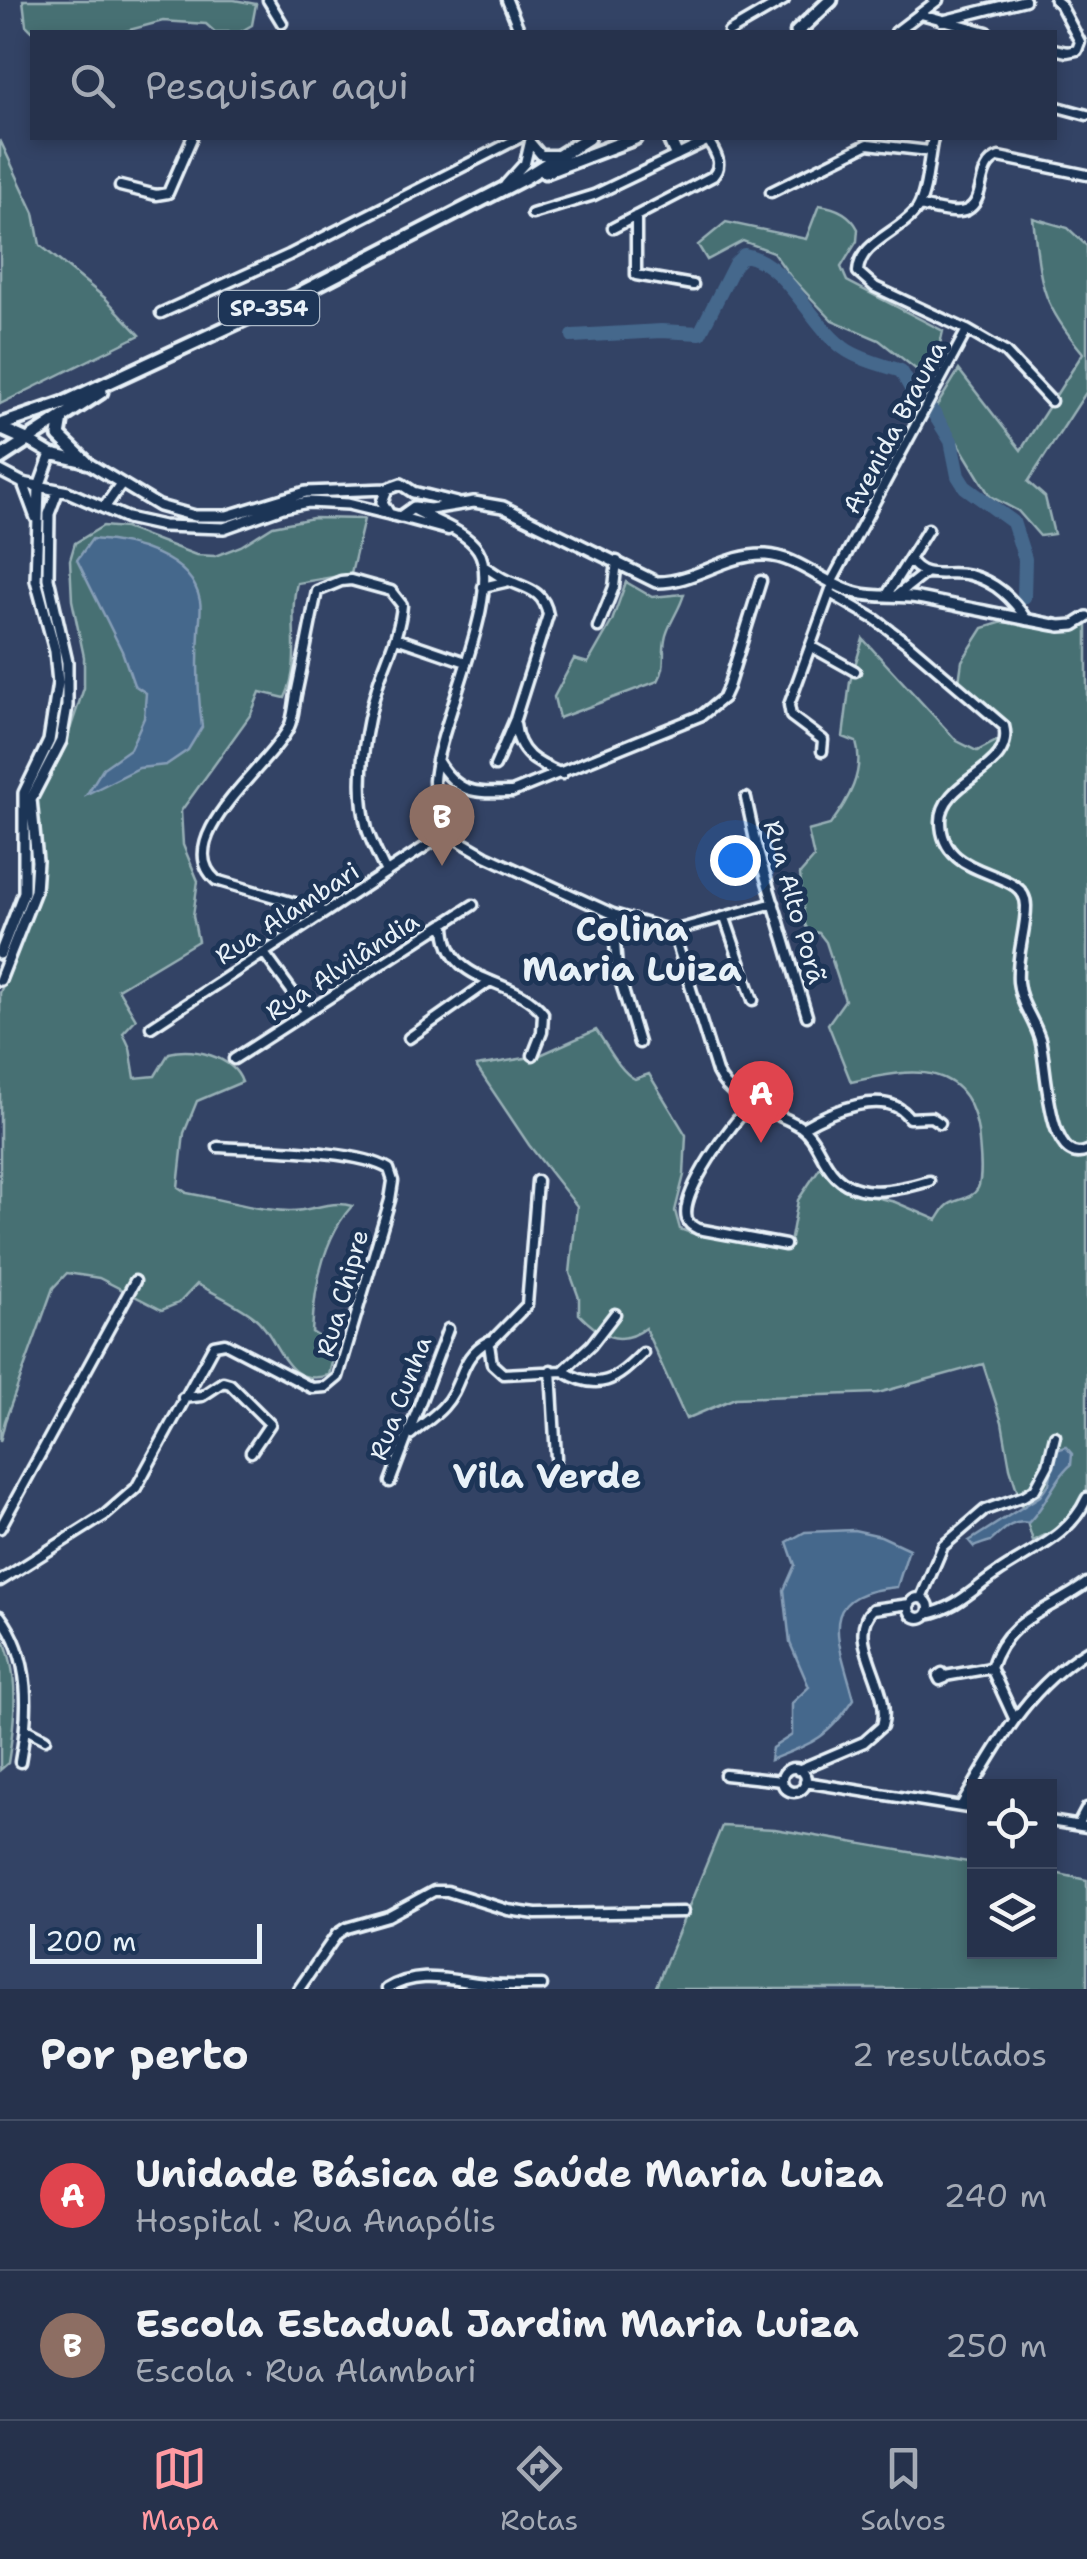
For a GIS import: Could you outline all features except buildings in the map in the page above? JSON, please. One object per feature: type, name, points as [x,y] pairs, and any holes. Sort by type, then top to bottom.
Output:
[{"type":"main road","points":[[800,30],[831,0]]},
{"type":"main road","points":[[790,30],[814,16]]},
{"type":"main road","name":"SP-354","points":[[0,427],[130,374],[299,294],[526,178],[585,140]]},
{"type":"main road","name":"SP-354","points":[[526,178],[623,140]]},
{"type":"main road","points":[[671,140],[676,154]]},
{"type":"main road","name":"SP-354","points":[[0,458],[130,374]]},
{"type":"main road","points":[[62,418],[60,436],[86,462]]},
{"type":"main road","points":[[0,427],[29,441]]},
{"type":"street","points":[[268,0],[281,22],[274,30]]},
{"type":"street","points":[[507,0],[519,30]]},
{"type":"street","points":[[732,30],[784,0]]},
{"type":"street","points":[[899,30],[938,0]]},
{"type":"street","points":[[942,22],[1025,0]]},
{"type":"street","points":[[1055,0],[1080,42],[1078,50],[1057,50]]},
{"type":"street","points":[[921,14],[978,30]]},
{"type":"street","points":[[1057,107],[1087,116]]},
{"type":"street","points":[[120,186],[156,195],[168,193],[191,140]]},
{"type":"street","points":[[160,313],[289,256],[515,140]]},
{"type":"street","points":[[530,140],[542,155],[569,152]]},
{"type":"street","points":[[500,191],[521,168],[530,140]]},
{"type":"street","points":[[532,214],[594,195],[705,140]]},
{"type":"street","points":[[613,228],[713,176],[718,160],[710,140]]},
{"type":"street","points":[[933,140],[919,206],[967,210],[975,203],[985,170],[999,156],[1087,174]]},
{"type":"street","points":[[771,192],[868,144],[930,151]]},
{"type":"street","name":"Avenida Brauna","points":[[822,751],[822,740],[792,716],[789,704],[831,587],[967,330],[875,287],[858,272],[865,252],[900,227],[919,206]]},
{"type":"street","points":[[636,216],[636,275],[693,286]]},
{"type":"street","points":[[967,330],[1005,352],[1051,401]]},
{"type":"street","points":[[29,441],[51,454],[86,462],[120,486],[176,512],[215,517],[240,513],[290,494],[387,489],[401,484],[414,492],[457,503]]},
{"type":"street","points":[[0,954],[24,892],[24,792],[49,741],[58,683],[56,651],[36,580],[39,487],[51,454]]},
{"type":"street","points":[[0,471],[23,483],[58,490],[142,522],[205,529],[236,526],[270,510],[308,502],[348,504],[453,530]]},
{"type":"street","points":[[23,483],[38,528]]},
{"type":"street","points":[[104,508],[120,486]]},
{"type":"street","points":[[387,489],[382,502],[389,514]]},
{"type":"street","points":[[0,980],[35,891],[37,861],[31,799],[61,741],[67,706],[68,662],[50,595],[47,538],[50,506],[58,490]]},
{"type":"street","points":[[414,492],[414,508]]},
{"type":"street","points":[[400,517],[414,508],[484,502],[503,507],[650,580],[662,582],[740,556],[774,556],[831,587],[875,619],[1004,726],[1003,747],[946,801],[942,834],[960,862],[1013,884],[1024,894],[1026,907],[1018,956],[1020,996],[1039,1034],[1057,1135],[1070,1153],[1087,1151]]},
{"type":"street","points":[[414,508],[453,530],[478,550],[485,567],[476,632],[437,760],[434,788],[446,833],[486,856],[613,914],[674,931],[774,904]]},
{"type":"street","points":[[892,594],[928,529]]},
{"type":"street","points":[[910,560],[924,573]]},
{"type":"street","points":[[598,627],[614,588],[617,561]]},
{"type":"street","points":[[485,567],[539,594],[548,615],[515,719],[495,766]]},
{"type":"street","points":[[892,594],[924,573],[961,573],[984,580],[1006,594],[1026,620]]},
{"type":"street","points":[[325,912],[216,880],[206,870],[202,857],[204,844],[219,816],[289,727],[317,591],[341,580],[369,584],[396,594],[402,606],[396,638],[376,692],[364,757],[366,826],[386,872]]},
{"type":"street","points":[[434,788],[512,792],[702,715],[715,706],[728,686],[761,581]]},
{"type":"street","points":[[483,587],[509,582]]},
{"type":"street","points":[[831,587],[1068,626],[1087,617]]},
{"type":"street","points":[[396,638],[466,662]]},
{"type":"street","points":[[812,647],[855,671]]},
{"type":"street","points":[[515,719],[523,750],[539,764],[562,774]]},
{"type":"street","points":[[437,760],[460,788]]},
{"type":"street","name":"Rua Alto Porã","points":[[746,798],[807,1016]]},
{"type":"street","name":"Rua Alambari","points":[[151,1027],[446,833]]},
{"type":"street","name":"Rua Alvilândia","points":[[234,1060],[473,905]]},
{"type":"street","points":[[613,914],[616,970],[639,1043]]},
{"type":"street","points":[[725,918],[754,1000]]},
{"type":"street","points":[[445,923],[445,936],[456,958],[474,976],[532,1000],[544,1013],[533,1055]]},
{"type":"street","points":[[674,931],[721,1080],[736,1096],[802,1128],[831,1172],[846,1184],[876,1192],[928,1181]]},
{"type":"street","points":[[264,954],[308,1012]]},
{"type":"street","points":[[410,1038],[490,982]]},
{"type":"street","points":[[802,1128],[860,1106],[884,1102],[895,1104],[909,1118],[931,1117],[940,1123]]},
{"type":"street","points":[[751,1104],[712,1151],[686,1217],[698,1229],[785,1245]]},
{"type":"street","name":"Rua Chipre","points":[[0,1581],[106,1515],[136,1488],[210,1350],[221,1343],[302,1386],[319,1389],[333,1383],[344,1362],[392,1187],[390,1169],[372,1162],[218,1147]]},
{"type":"street","points":[[537,1182],[527,1306],[489,1344],[492,1364],[503,1374],[563,1371],[592,1383],[621,1375],[643,1352]]},
{"type":"street","points":[[0,1528],[135,1281]]},
{"type":"street","points":[[563,1371],[614,1314]]},
{"type":"street","name":"Rua Cunha","points":[[390,1482],[448,1328]]},
{"type":"street","points":[[407,1436],[443,1408],[474,1349],[493,1338]]},
{"type":"street","points":[[550,1370],[556,1458]]},
{"type":"street","points":[[183,1398],[202,1396],[222,1382],[230,1384],[270,1424],[251,1452]]},
{"type":"street","points":[[805,1782],[794,1792],[784,1788],[782,1781],[786,1771],[798,1770],[864,1742],[882,1726],[884,1701],[863,1638],[863,1620],[872,1609],[910,1604],[921,1598],[943,1546],[986,1510],[1035,1488],[1048,1465],[1055,1436]]},
{"type":"street","points":[[910,1604],[916,1618],[950,1608],[1000,1571],[1056,1539],[1087,1498]]},
{"type":"street","points":[[1014,1718],[991,1668],[997,1648],[1008,1633],[1087,1583]]},
{"type":"street","points":[[921,1598],[928,1604],[927,1614]]},
{"type":"street","points":[[0,1616],[13,1634],[22,1658],[26,1729],[20,1762]]},
{"type":"street","points":[[961,1806],[1014,1718],[1047,1679],[1087,1651]]},
{"type":"street","points":[[945,1676],[991,1668]]},
{"type":"street","points":[[26,1729],[46,1740]]},
{"type":"street","points":[[798,1770],[805,1782]]},
{"type":"street","points":[[726,1774],[782,1781]]},
{"type":"street","points":[[805,1782],[967,1807]]},
{"type":"street","points":[[1057,1822],[1082,1826],[1087,1808]]},
{"type":"street","points":[[299,1989],[331,1941],[346,1928],[388,1916],[434,1892],[448,1891],[484,1904],[536,1914],[683,1912]]},
{"type":"street","points":[[386,1989],[438,1976],[490,1985],[542,1985]]},
{"type":"green space","points":[[23,0],[234,0],[256,4],[252,25],[243,30],[213,30],[206,24],[163,21],[129,30],[31,30],[26,25]]},
{"type":"green space","points":[[0,140],[34,213],[40,245],[105,298],[140,335],[0,404]]},
{"type":"green space","points":[[819,205],[841,212],[858,229],[857,241],[841,267],[847,281],[943,331],[938,353],[922,374],[879,340],[832,320],[773,252],[743,241],[707,260],[698,245],[726,222],[806,239]]},
{"type":"green space","points":[[1033,218],[1068,228],[1087,246],[1087,391],[1028,482],[1045,497],[1054,534],[1040,536],[1018,511],[990,496],[936,407],[959,370],[1021,450],[1083,353],[1058,319],[1044,290]]},
{"type":"green space","points":[[313,518],[364,519],[351,574],[297,583],[293,669],[285,698],[260,692],[251,714],[181,811],[183,845],[198,881],[193,916],[198,941],[118,989],[136,1019],[123,1033],[135,1078],[155,1076],[169,1053],[189,1051],[221,1060],[242,1082],[197,1101],[184,1133],[178,1187],[187,1193],[276,1210],[352,1206],[327,1249],[315,1299],[312,1332],[331,1345],[334,1354],[329,1375],[302,1375],[284,1359],[253,1316],[197,1284],[179,1303],[162,1310],[99,1278],[67,1273],[53,1288],[0,1442],[0,993],[40,886],[35,800],[61,756],[84,688],[84,657],[72,600],[70,560],[75,543],[103,526],[125,528],[196,555],[215,556],[241,546],[273,526]]},
{"type":"green space","points":[[626,582],[652,597],[684,594],[666,634],[661,676],[658,681],[559,718],[554,697],[574,659],[588,663],[612,621]]},
{"type":"green space","points":[[1003,622],[1066,629],[1087,622],[1087,1504],[1066,1524],[1033,1541],[983,1364],[878,1393],[735,1398],[686,1419],[645,1328],[618,1338],[602,1333],[579,1314],[579,1298],[570,1273],[577,1206],[529,1145],[476,1066],[538,1056],[596,1030],[629,1075],[635,1079],[649,1074],[686,1135],[684,1175],[675,1211],[680,1229],[691,1233],[789,1249],[798,1200],[821,1166],[843,1189],[895,1202],[937,1220],[949,1204],[975,1192],[981,1165],[974,1114],[965,1095],[952,1082],[916,1073],[851,1082],[828,1024],[845,1000],[826,942],[819,933],[808,931],[805,924],[800,874],[814,858],[808,831],[830,825],[849,796],[856,775],[856,742],[843,737],[850,682],[863,639],[957,741],[977,751],[1000,739],[1007,725],[959,682],[962,661],[983,628]]},
{"type":"green space","points":[[0,1632],[11,1663],[15,1696],[8,1763],[0,1770]]},
{"type":"green space","points":[[722,1826],[775,1829],[967,1862],[967,1959],[1057,1959],[1057,1874],[1087,1880],[1087,1989],[655,1989]]},
{"type":"water","points":[[92,539],[124,543],[157,554],[172,562],[195,585],[201,605],[198,668],[202,727],[188,750],[166,765],[139,768],[87,794],[103,768],[130,749],[144,718],[146,693],[134,685],[122,651],[77,560]]},
{"type":"water","points":[[1066,1447],[1072,1454],[1071,1465],[1028,1523],[1012,1525],[991,1541],[974,1547],[969,1541],[1040,1496],[1049,1484],[1056,1450]]},
{"type":"water","points":[[854,1530],[881,1536],[909,1549],[897,1587],[870,1591],[852,1599],[842,1610],[839,1639],[854,1699],[836,1723],[818,1738],[770,1760],[772,1748],[792,1735],[792,1703],[809,1687],[790,1643],[784,1590],[795,1565],[787,1542],[805,1532]]},
{"type":"waterway","points":[[573,336],[700,333],[735,264],[744,255],[774,270],[835,341],[861,358],[901,371],[913,392]]},
{"type":"waterway","points":[[933,412],[951,441],[958,476],[965,487],[1013,522],[1025,559],[1024,597]]},
{"type":"place","name":"Escola Estadual Jardim Maria Luiza","points":[[442,866]]},
{"type":"place","name":"Unidade Básica de Saúde Maria Luiza","points":[[761,1143]]},
{"type":"district","name":"Colina Maria Luiza","points":[[632,948]]},
{"type":"district","name":"Vila Verde","points":[[547,1475]]}]
